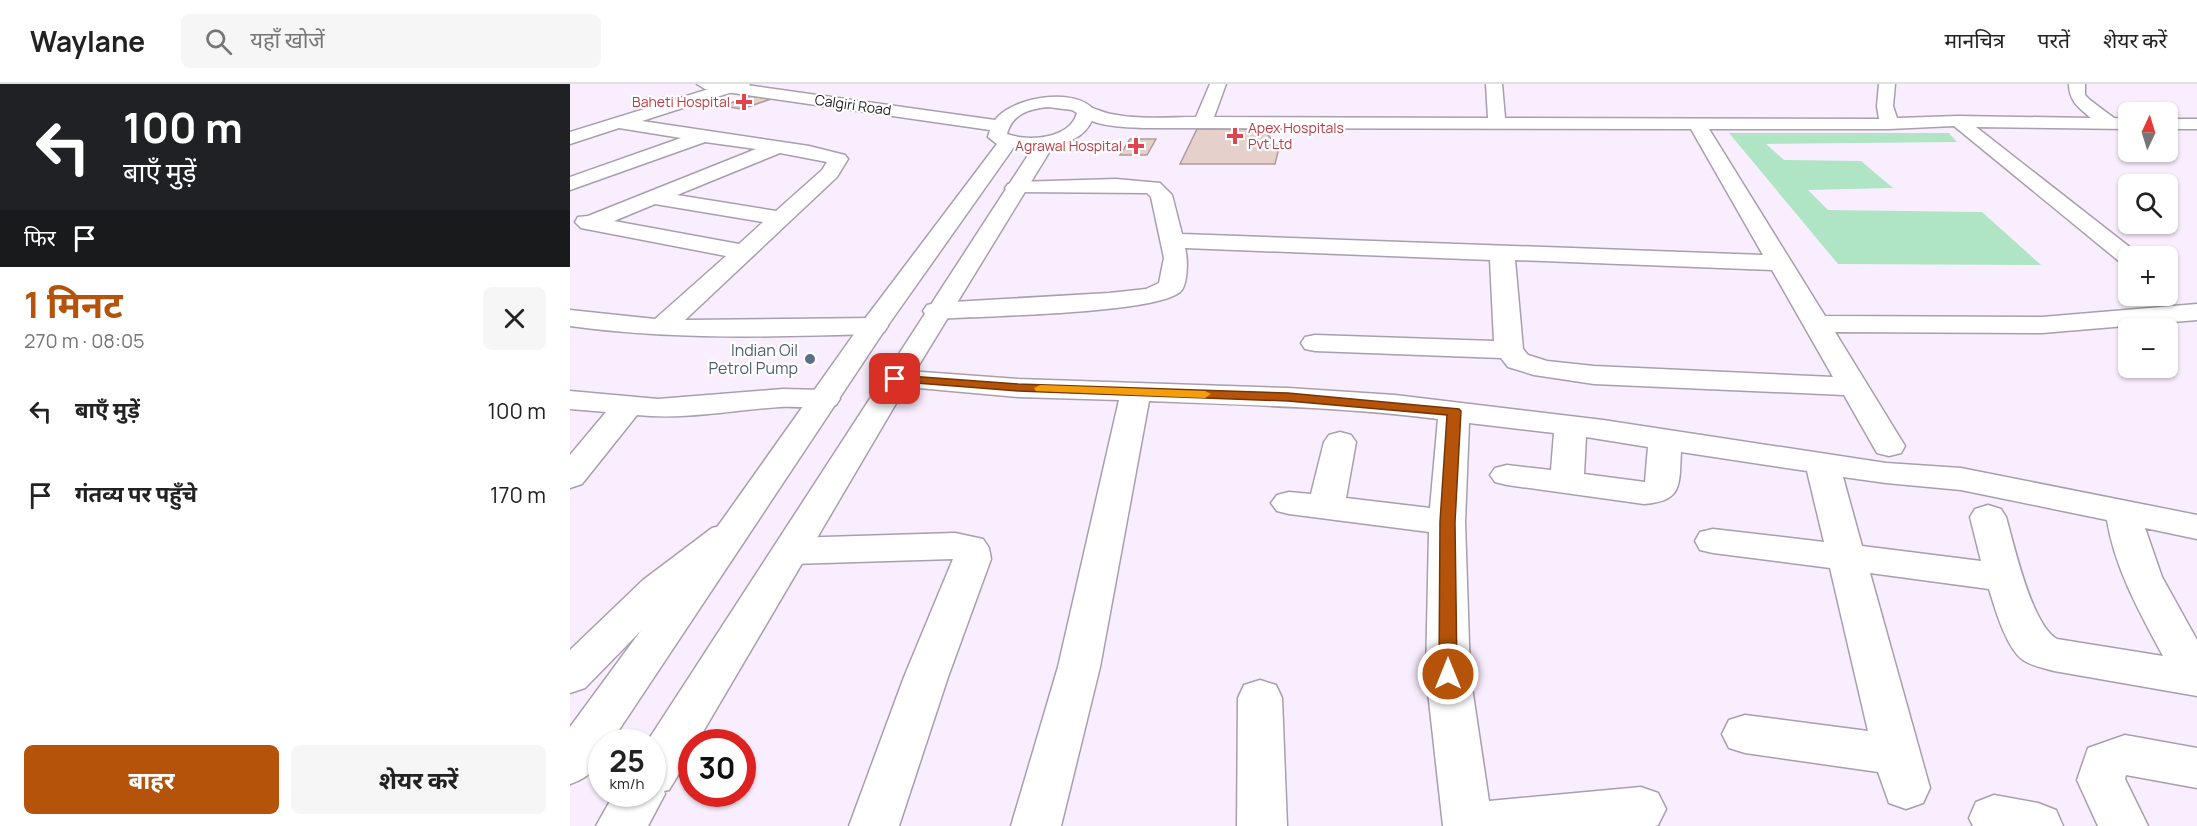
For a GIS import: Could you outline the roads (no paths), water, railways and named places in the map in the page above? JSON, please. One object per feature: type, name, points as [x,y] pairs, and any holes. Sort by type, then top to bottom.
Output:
[{"type":"street","name":"Calgiri Road","points":[[705,84],[736,86],[1007,126]]},
{"type":"street","name":"Calgiri Road","points":[[748,84],[951,111],[1007,126]]},
{"type":"street","points":[[570,764],[825,399],[1007,126],[1032,104],[1047,97],[1058,84]]},
{"type":"street","points":[[1203,122],[1218,84]]},
{"type":"street","points":[[1494,84],[1497,124]]},
{"type":"street","points":[[1887,84],[1885,106],[1889,124]]},
{"type":"street","points":[[2077,84],[2077,95],[2084,104],[2110,124]]},
{"type":"street","points":[[570,138],[736,86]]},
{"type":"street","points":[[1032,104],[1080,102],[1095,116],[1135,121],[1497,124],[1889,124],[1958,121],[2118,124]]},
{"type":"street","points":[[666,753],[792,551],[936,311],[1021,179],[1060,137],[1084,122],[1080,102]]},
{"type":"street","points":[[1007,126],[1060,137],[1135,121]]},
{"type":"street","points":[[1958,121],[2118,249]]},
{"type":"street","points":[[619,123],[779,147],[837,159],[830,173],[662,327]]},
{"type":"street","points":[[1697,124],[1889,446]]},
{"type":"street","points":[[2178,125],[2193,126]]},
{"type":"street","points":[[570,184],[703,136]]},
{"type":"street","points":[[579,221],[654,198],[779,147]]},
{"type":"street","points":[[936,311],[1109,301],[1151,296],[1171,287],[1176,258],[1161,195],[1153,187],[1021,179]]},
{"type":"street","points":[[654,198],[780,218]]},
{"type":"street","points":[[579,221],[743,252]]},
{"type":"street","points":[[1172,242],[1781,262]]},
{"type":"street","points":[[1502,254],[1509,350],[1518,361],[1544,369],[1594,375],[1855,387]]},
{"type":"street","points":[[2178,296],[2197,312]]},
{"type":"street","points":[[1818,324],[2042,325],[2197,312]]},
{"type":"street","points":[[570,318],[662,327],[874,326]]},
{"type":"street","points":[[1315,344],[1509,350]]},
{"type":"street","points":[[895,379],[1018,388],[1288,397],[1454,411],[1665,439],[1886,473],[1961,479],[2197,527]]},
{"type":"street","points":[[1036,826],[1079,667],[1136,392]]},
{"type":"street","points":[[570,400],[658,408],[783,399],[825,399]]},
{"type":"street","points":[[575,467],[628,406]]},
{"type":"street","points":[[1454,411],[1447,522],[1448,674],[1490,825],[1641,809]]},
{"type":"street","points":[[1567,482],[1571,426]]},
{"type":"street","points":[[1507,475],[1644,493],[1656,492],[1662,486],[1665,439]]},
{"type":"street","points":[[1326,508],[1340,442]]},
{"type":"street","points":[[1745,734],[1902,771],[1822,463]]},
{"type":"street","points":[[1289,503],[1447,522]]},
{"type":"street","points":[[2124,513],[2126,533],[2144,578],[2197,678]]},
{"type":"street","points":[[1988,517],[2005,577],[2025,633],[2034,645],[2054,655],[2197,678]]},
{"type":"street","points":[[570,676],[657,590],[736,528]]},
{"type":"street","points":[[1713,541],[2005,577]]},
{"type":"street","points":[[792,551],[954,546],[970,548],[972,559],[926,677],[874,826]]},
{"type":"street","points":[[1260,698],[1262,826]]},
{"type":"street","points":[[2123,826],[2101,780],[2105,762],[2125,755],[2197,768]]},
{"type":"street","points":[[621,826],[633,807]]},
{"type":"place","name":"Baheti Hospital","points":[[744,102]]},
{"type":"place","name":"Apex Hospitals Pvt Ltd","points":[[1235,136]]},
{"type":"place","name":"Agrawal Hospital","points":[[1136,146]]},
{"type":"place","name":"Indian Oil Petrol Pump","points":[[810,359]]}]
